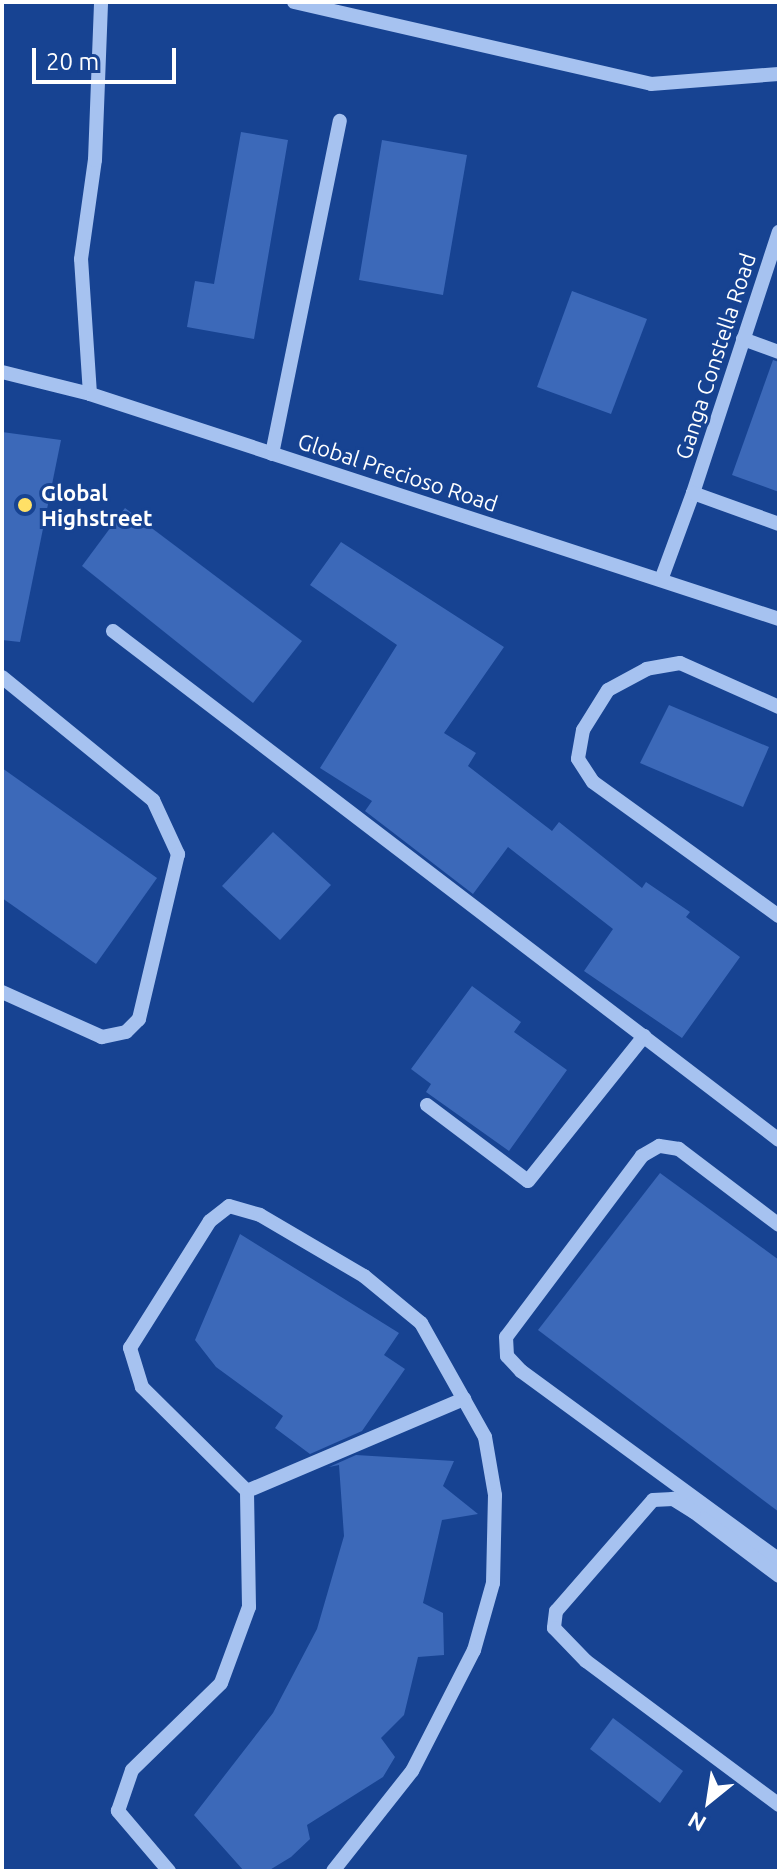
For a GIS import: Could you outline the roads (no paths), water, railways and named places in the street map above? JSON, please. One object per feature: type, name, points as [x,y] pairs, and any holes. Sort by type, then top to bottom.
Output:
[{"type":"street","points":[[90,394],[81,259],[95,160],[101,2]]},
{"type":"street","points":[[294,2],[651,84],[779,74]]},
{"type":"street","points":[[272,454],[340,121]]},
{"type":"street","name":"Ganga Constella Road","points":[[661,580],[779,232]]},
{"type":"street","points":[[743,339],[779,352]]},
{"type":"street","name":"Global Precioso Road","points":[[2,372],[90,394],[779,619]]},
{"type":"street","name":"Ganga Constella Road","points":[[693,493],[779,524]]},
{"type":"street","points":[[113,631],[779,1140]]},
{"type":"street","points":[[776,908],[593,782],[578,759],[583,730],[608,690],[647,669],[680,663],[779,707]]},
{"type":"street","points":[[2,677],[153,800],[178,854],[139,1019],[126,1032],[102,1037],[2,992]]},
{"type":"street","points":[[427,1105],[528,1181],[644,1036]]},
{"type":"street","points":[[779,1225],[679,1149],[659,1146],[642,1156],[506,1337],[507,1356],[521,1371],[779,1560]]},
{"type":"street","points":[[169,1871],[118,1811],[132,1770],[221,1683],[249,1607],[247,1491],[142,1387],[130,1348],[210,1221],[229,1206],[260,1215],[364,1276],[421,1323],[485,1437],[495,1495],[493,1583],[474,1650],[443,1717],[412,1771],[333,1871]]},
{"type":"street","points":[[247,1491],[464,1399]]},
{"type":"street","points":[[779,1576],[673,1499],[653,1500],[556,1611],[554,1628],[586,1661],[779,1805]]},
{"type":"place","name":"Global Highstreet","points":[[25,505]]}]
